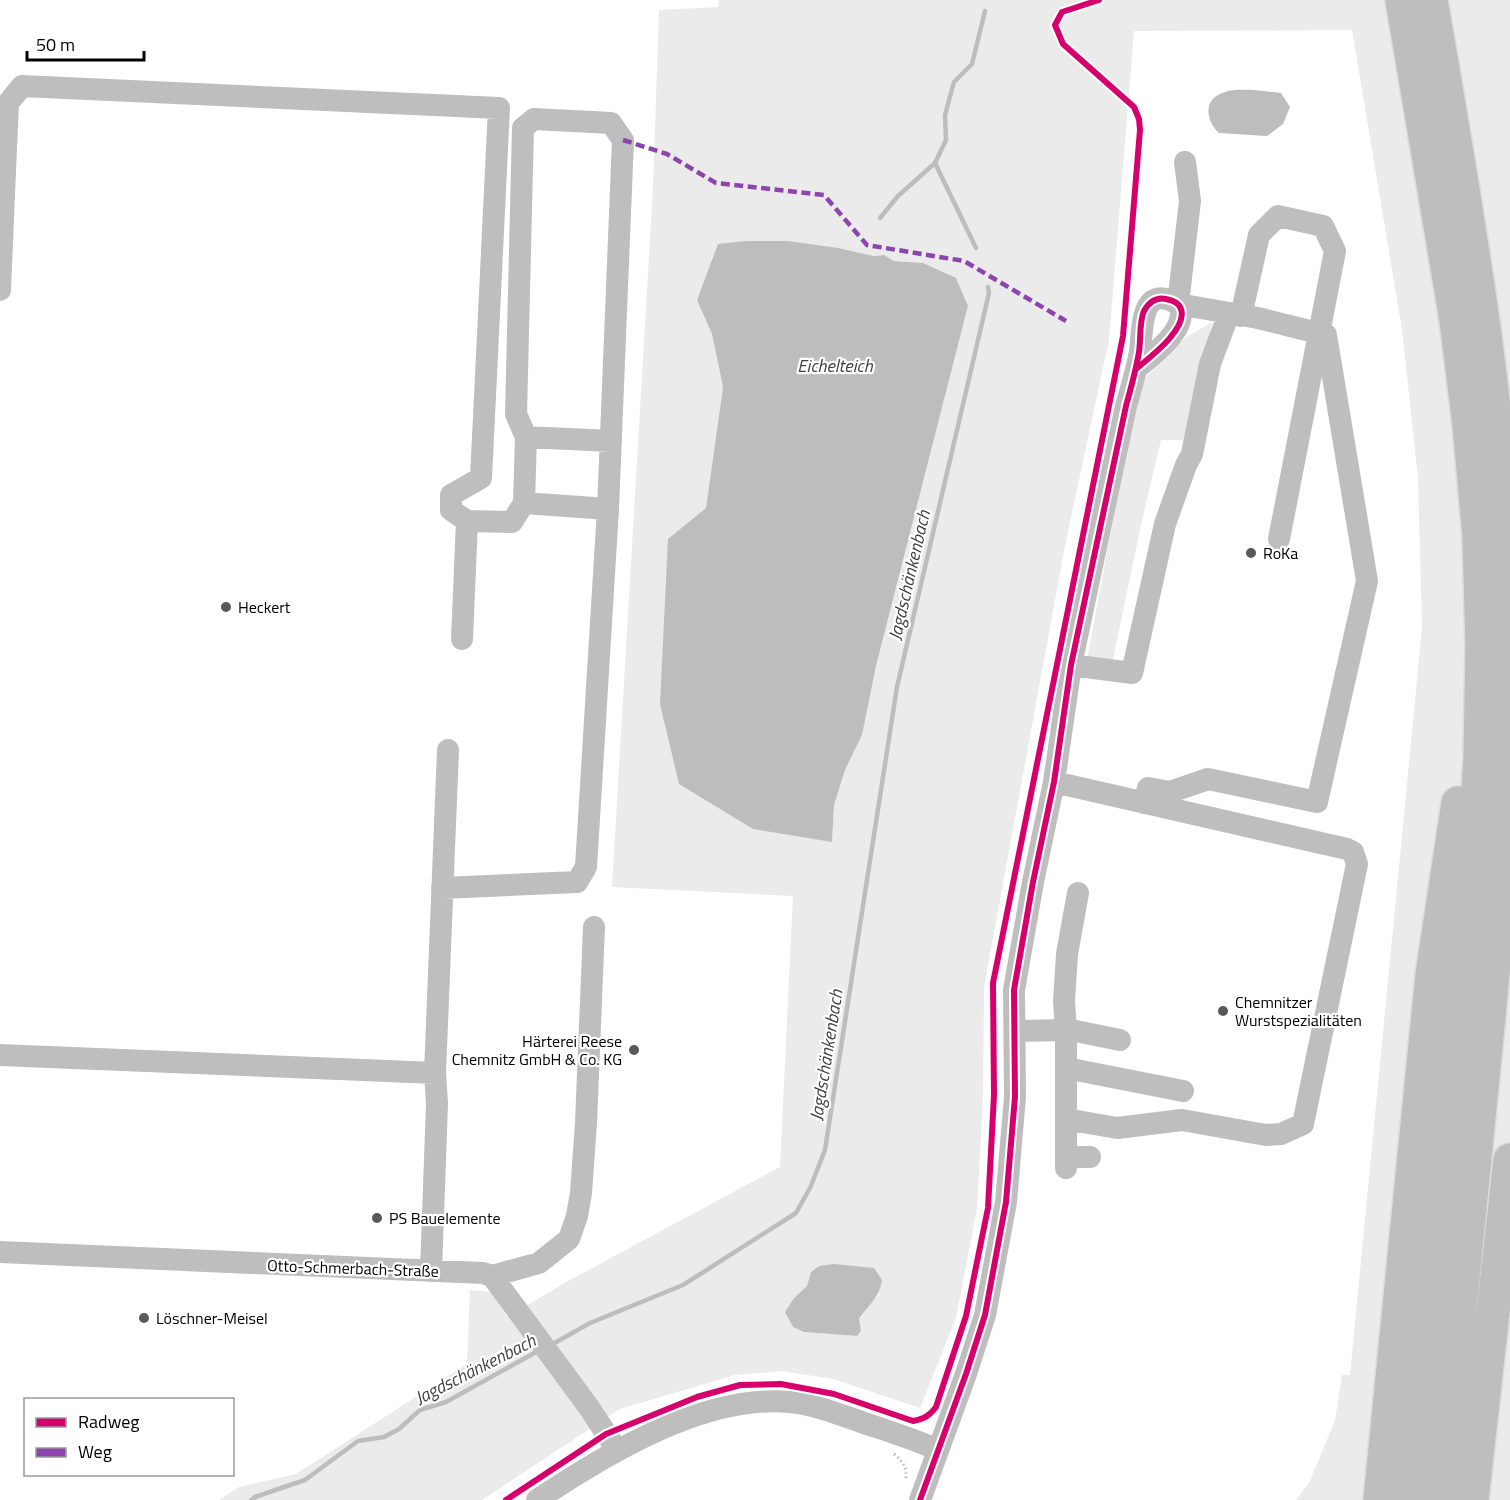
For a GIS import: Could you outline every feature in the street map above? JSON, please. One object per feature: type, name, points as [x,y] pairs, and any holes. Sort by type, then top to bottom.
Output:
[{"type":"highway","points":[[1412,1500],[1473,872],[1480,758],[1482,645],[1479,536],[1467,402],[1419,12]]},
{"type":"highway","points":[[1419,12],[1484,321],[1501,476],[1510,656],[1503,849],[1495,956],[1441,1500]]},
{"type":"highway","points":[[1380,1500],[1432,975],[1460,786],[1469,685],[1482,645]]},
{"type":"highway","points":[[1503,849],[1510,903]]},
{"type":"highway","points":[[1472,1500],[1510,1160]]},
{"type":"street","points":[[0,290],[2,195],[8,104],[21,86],[498,108],[481,478],[451,495],[451,510],[467,521],[512,522],[524,503],[526,437],[516,414],[523,128],[534,119],[611,123],[623,140],[608,509],[586,867],[577,882],[442,888]]},
{"type":"street","points":[[1178,304],[1190,201],[1185,162]]},
{"type":"street","points":[[1071,665],[1132,673],[1165,524],[1192,453],[1210,364],[1235,315],[1259,235],[1278,216],[1323,226],[1335,251],[1279,539]]},
{"type":"street","points":[[913,1493],[938,1450],[985,1315],[1006,1202],[1015,1097],[1014,990],[1054,782],[1071,665],[1126,406],[1136,369],[1143,312],[1152,301],[1161,298],[1172,300],[1182,310],[1182,316],[1171,338],[1136,369]]},
{"type":"street","points":[[1144,803],[1148,788],[1170,792],[1208,779],[1317,802],[1367,581],[1326,335],[1258,318],[1178,304]]},
{"type":"street","points":[[526,437],[611,441]]},
{"type":"street","points":[[524,503],[608,509]]},
{"type":"street","points":[[462,639],[467,521]]},
{"type":"street","points":[[431,1271],[435,1073],[448,750]]},
{"type":"street","points":[[1054,782],[1347,849],[1356,857],[1357,869],[1303,1124],[1281,1134],[1266,1135],[1182,1120],[1117,1128],[1066,1119]]},
{"type":"street","points":[[1078,893],[1067,954],[1064,1001],[1066,1163],[1090,1157]]},
{"type":"street","points":[[594,927],[584,1146],[577,1216],[569,1239],[539,1263],[492,1276],[588,1406],[617,1450]]},
{"type":"street","points":[[1016,1031],[1066,1030],[1120,1040]]},
{"type":"street","points":[[0,1055],[435,1073]]},
{"type":"street","points":[[1066,1068],[1183,1091]]},
{"type":"street","name":"Otto-Schmerbach-Straße","points":[[0,1252],[483,1273],[492,1276]]},
{"type":"street","points":[[531,1494],[617,1450],[691,1418],[728,1406],[781,1402],[816,1407],[938,1450]]},
{"type":"path","points":[[1099,0],[1062,12],[1055,25],[1063,44],[1134,107],[1139,119],[1125,313]]},
{"type":"path","points":[[993,1118],[993,983],[1005,925]]},
{"type":"path","points":[[913,1421],[923,1419],[936,1407]]},
{"type":"path","points":[[885,1450],[902,1461],[913,1493]]},
{"type":"path","points":[[506,1500],[531,1494]]},
{"type":"shaded area","points":[[719,0],[1510,0],[1510,1500],[1296,1500],[1310,1481],[1335,1420],[1342,1375],[1350,1375],[1422,628],[1418,478],[1402,330],[1352,30],[1134,31],[1109,340],[1065,546],[984,987],[983,1098],[977,1209],[956,1318],[920,1408],[833,1379],[781,1371],[735,1375],[620,1409],[482,1500],[219,1500],[239,1487],[296,1474],[467,1364],[470,1290],[492,1292],[507,1317],[568,1281],[780,1167],[793,896],[612,887],[653,188],[659,10],[718,7]],"holes":[[[884,255],[894,261],[923,263],[968,307],[876,666],[862,735],[845,770],[834,805],[832,841],[706,508],[723,387],[712,334],[697,300]],[[811,1272],[880,1294],[866,1308],[859,1320],[861,1331],[856,1336],[804,1332],[794,1298],[807,1286]]]},
{"type":"shaded area","points":[[1212,322],[1190,435],[1185,440],[1161,440],[1112,664],[1087,660],[1129,434],[1145,378],[1185,338]]},
{"type":"water","points":[[1254,90],[1281,93],[1290,107],[1283,124],[1267,136],[1219,133],[1209,116],[1208,110],[1213,99],[1228,91]]},
{"type":"water","name":"Eichelteich","points":[[788,241],[873,256],[884,255],[894,261],[923,263],[956,278],[968,306],[876,666],[862,735],[845,770],[834,805],[832,842],[753,829],[679,784],[660,704],[668,539],[706,508],[723,387],[712,334],[697,300],[718,244]]},
{"type":"water","points":[[834,1264],[874,1268],[882,1280],[876,1297],[859,1319],[861,1331],[857,1336],[804,1332],[793,1327],[785,1312],[794,1298],[807,1286],[811,1272],[819,1266]]},
{"type":"waterway","points":[[880,218],[898,196],[935,163],[946,140],[945,115],[954,82],[972,64],[985,11]]},
{"type":"waterway","name":"Jagdschänkenbach","points":[[935,163],[976,248]]},
{"type":"waterway","name":"Jagdschänkenbach","points":[[551,1345],[590,1323],[683,1285],[796,1213],[810,1188],[825,1150],[897,687],[989,293],[988,287]]},
{"type":"waterway","name":"Jagdschänkenbach","points":[[251,1500],[305,1480],[358,1441],[384,1437],[399,1429],[420,1410],[446,1402],[538,1351]]},
{"type":"marked path","points":[[623,140],[667,154],[716,183],[824,195],[867,245],[964,261],[1066,321]]},
{"type":"cycle path","points":[[506,1500],[606,1434],[697,1397],[740,1385],[781,1384],[834,1394],[913,1421],[926,1417],[936,1407],[966,1316],[988,1208],[994,1095],[993,983],[1123,336],[1140,130],[1139,119],[1134,107],[1063,44],[1055,25],[1062,12],[1099,0]]},
{"type":"cycle path","points":[[920,1500],[985,1315],[1006,1202],[1015,1097],[1014,990],[1054,782],[1071,665],[1140,347],[1142,315],[1153,301],[1166,299],[1175,302],[1181,309],[1182,317],[1179,325],[1166,342],[1136,369]]},
{"type":"place","name":"RoKa","points":[[1251,553]]},
{"type":"place","name":"Heckert","points":[[226,607]]},
{"type":"place","name":"Chemnitzer Wurstspezialitäten","points":[[1223,1011]]},
{"type":"place","name":"Härterei Reese Chemnitz GmbH & Co. KG","points":[[634,1050]]},
{"type":"place","name":"PS Bauelemente","points":[[377,1218]]},
{"type":"place","name":"Löschner-Meisel","points":[[144,1318]]}]
